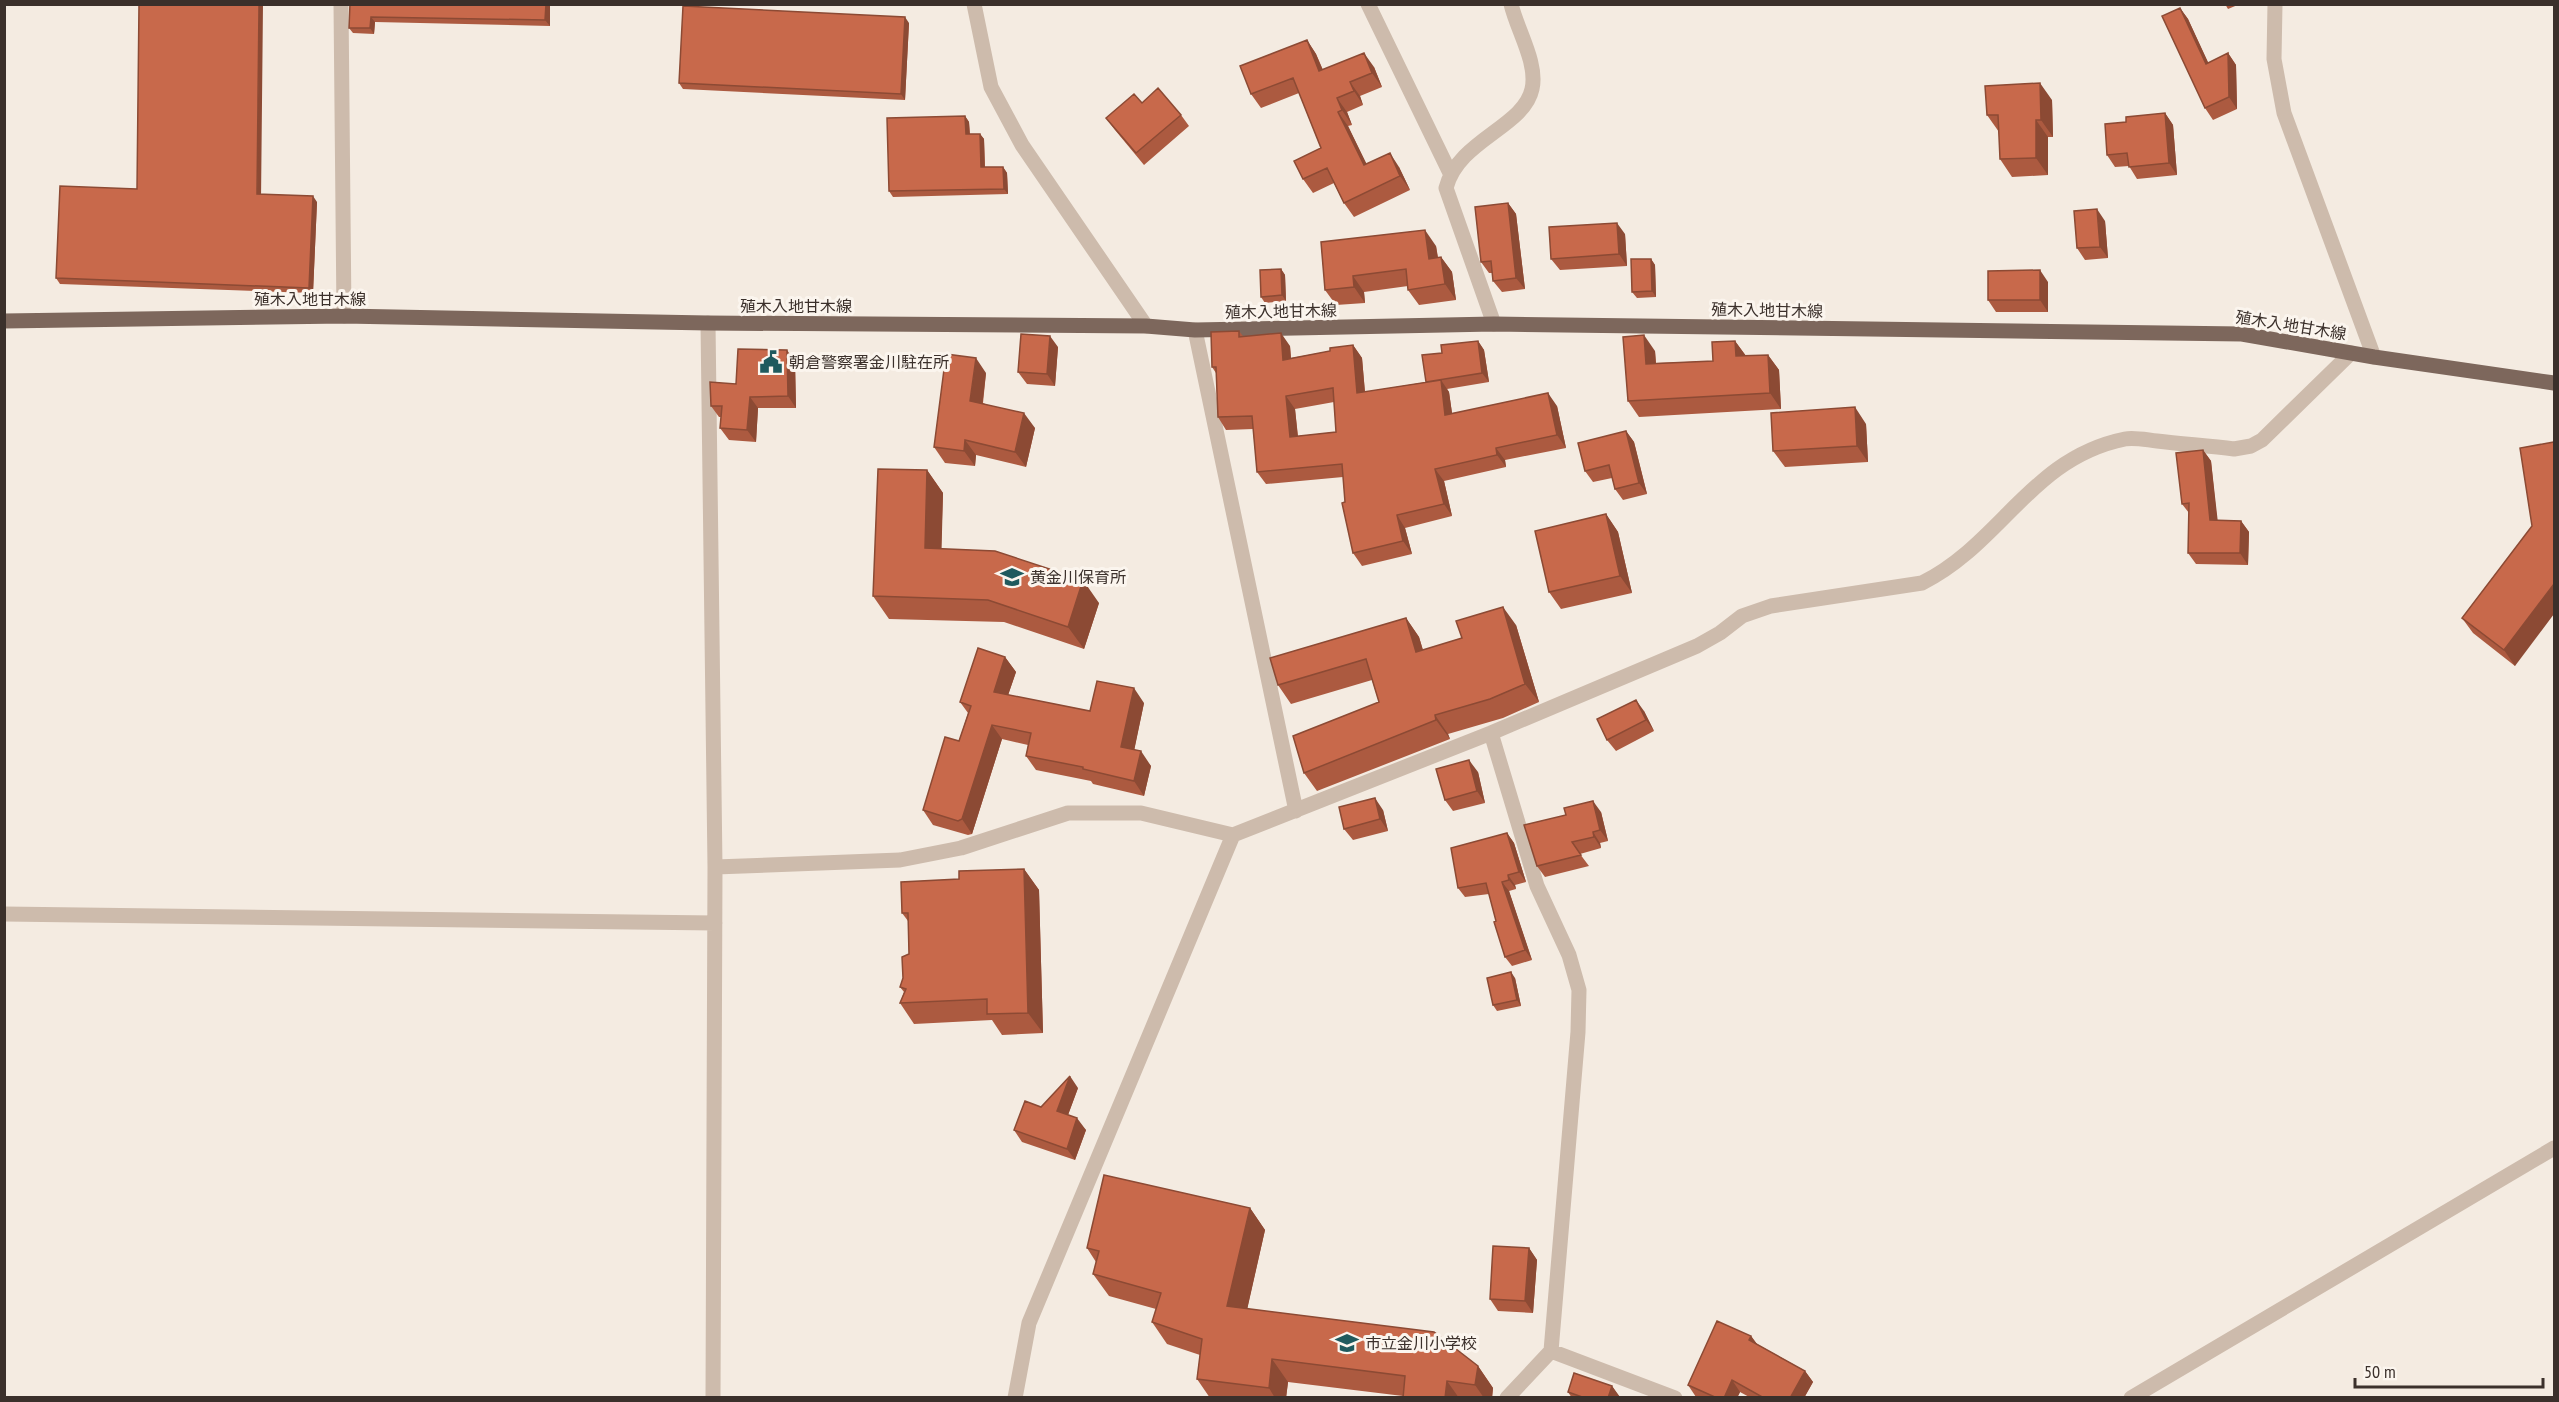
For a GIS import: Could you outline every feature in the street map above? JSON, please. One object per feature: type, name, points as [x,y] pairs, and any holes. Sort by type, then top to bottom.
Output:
[{"type":"main road","name":"殖木入地甘木線","points":[[4,321],[344,316],[708,323],[1146,326],[1195,330],[1494,324],[2242,334],[2374,357],[2554,383]]},
{"type":"street","points":[[341,4],[344,316]]},
{"type":"street","points":[[974,4],[991,87],[1016,135],[1146,326]]},
{"type":"street","points":[[1368,4],[1449,173]]},
{"type":"street","points":[[1494,324],[1446,188],[1449,173],[1466,153],[1521,109],[1532,89],[1530,65],[1510,4]]},
{"type":"street","points":[[2275,4],[2274,59],[2284,113],[2374,357]]},
{"type":"street","points":[[708,323],[715,867],[713,1398]]},
{"type":"street","points":[[1195,330],[1296,811]]},
{"type":"street","points":[[715,867],[900,860],[961,848],[1068,813],[1142,813],[1233,835],[1491,733],[1697,646],[1720,633],[1742,616],[1771,606],[1923,583],[1945,572],[1976,547],[2033,487],[2059,466],[2090,451],[2127,438],[2234,449],[2251,446],[2262,440],[2351,352]]},
{"type":"street","points":[[1491,733],[1538,886],[1569,955],[1579,990],[1578,1032],[1551,1351],[1507,1398]]},
{"type":"street","points":[[1015,1398],[1029,1323],[1233,835]]},
{"type":"street","points":[[4,914],[715,923]]},
{"type":"street","points":[[2132,1398],[2554,1148]]},
{"type":"street","points":[[1551,1351],[1675,1398]]},
{"type":"building","points":[[139,4],[259,4],[257,194],[313,196],[309,288],[56,278],[60,186],[137,189]]},
{"type":"building","points":[[350,4],[546,4],[545,20],[371,17],[370,28],[349,28]]},
{"type":"building","points":[[683,6],[905,17],[901,94],[679,83]]},
{"type":"building","points":[[2180,8],[2206,64],[2228,53],[2229,97],[2205,108],[2162,16]]},
{"type":"building","points":[[1307,40],[1319,71],[1364,53],[1372,73],[1350,82],[1354,91],[1337,98],[1342,110],[1338,112],[1364,165],[1390,153],[1400,176],[1344,203],[1327,168],[1303,179],[1294,161],[1321,148],[1293,78],[1251,94],[1240,66]]},
{"type":"building","points":[[2040,83],[2041,120],[2036,120],[2036,158],[2000,159],[1998,115],[1987,115],[1985,86]]},
{"type":"building","points":[[1158,88],[1181,115],[1136,153],[1106,118],[1134,94],[1142,103]]},
{"type":"building","points":[[2165,113],[2169,163],[2129,167],[2127,153],[2107,155],[2105,124],[2126,122],[2126,117]]},
{"type":"building","points":[[965,116],[966,134],[980,134],[981,167],[1003,167],[1004,189],[889,191],[887,118]]},
{"type":"building","points":[[1508,203],[1516,278],[1493,281],[1491,261],[1481,262],[1475,207]]},
{"type":"building","points":[[2097,209],[2100,247],[2077,248],[2074,211]]},
{"type":"building","points":[[1617,223],[1619,254],[1551,259],[1549,227]]},
{"type":"building","points":[[1425,230],[1429,259],[1441,257],[1445,284],[1408,290],[1406,269],[1353,276],[1354,287],[1325,290],[1321,242]]},
{"type":"building","points":[[1631,259],[1651,259],[1652,291],[1632,292]]},
{"type":"building","points":[[1281,269],[1282,295],[1261,297],[1260,270]]},
{"type":"building","points":[[2040,270],[2040,300],[1988,300],[1988,271]]},
{"type":"building","points":[[1239,331],[1239,337],[1281,333],[1283,360],[1330,351],[1330,348],[1353,345],[1357,393],[1441,380],[1445,415],[1548,393],[1557,435],[1496,448],[1497,455],[1435,469],[1444,504],[1397,515],[1403,541],[1353,553],[1342,503],[1345,502],[1342,464],[1257,472],[1252,416],[1218,417],[1216,367],[1212,367],[1211,332]],"holes":[[[1333,388],[1336,432],[1290,437],[1286,396]]]},
{"type":"building","points":[[1021,334],[1050,336],[1047,374],[1018,372]]},
{"type":"building","points":[[1644,335],[1646,364],[1713,361],[1712,342],[1735,341],[1736,356],[1768,355],[1770,393],[1628,401],[1623,337]]},
{"type":"building","points":[[1478,341],[1482,373],[1426,382],[1422,355],[1442,353],[1441,345]]},
{"type":"building","points":[[738,349],[787,350],[788,396],[750,397],[747,430],[720,428],[722,406],[711,406],[710,382],[736,384]]},
{"type":"building","points":[[946,354],[976,358],[970,401],[1024,413],[1015,452],[965,440],[964,451],[934,447]]},
{"type":"building","points":[[1855,407],[1857,446],[1773,451],[1771,413]]},
{"type":"building","points":[[1626,431],[1639,483],[1615,489],[1609,465],[1585,471],[1578,443]]},
{"type":"building","points":[[2554,442],[2554,584],[2504,650],[2462,618],[2532,526],[2520,448]]},
{"type":"building","points":[[2203,450],[2210,520],[2241,521],[2240,553],[2188,553],[2189,503],[2182,504],[2176,453]]},
{"type":"building","points":[[878,469],[927,470],[925,548],[995,551],[1083,580],[1068,627],[988,600],[873,596]]},
{"type":"building","points":[[1606,514],[1620,576],[1549,592],[1535,531]]},
{"type":"building","points":[[1503,607],[1525,684],[1490,699],[1435,715],[1436,720],[1304,773],[1293,736],[1379,702],[1366,659],[1278,685],[1270,658],[1406,618],[1416,652],[1462,638],[1456,621]]},
{"type":"building","points":[[978,648],[1005,657],[994,692],[1090,711],[1097,681],[1134,688],[1121,747],[1141,751],[1134,781],[1083,769],[1083,767],[1026,756],[1031,733],[992,725],[962,819],[958,821],[923,810],[945,737],[959,741],[971,706],[960,702]]},
{"type":"building","points":[[1636,700],[1646,720],[1607,740],[1597,719]]},
{"type":"building","points":[[1469,760],[1477,791],[1445,800],[1436,769]]},
{"type":"building","points":[[1375,798],[1380,819],[1344,829],[1339,807]]},
{"type":"building","points":[[1593,801],[1600,830],[1593,832],[1594,837],[1572,842],[1581,855],[1537,866],[1524,825],[1566,815],[1564,808]]},
{"type":"building","points":[[1507,833],[1519,872],[1508,875],[1509,880],[1502,882],[1525,950],[1505,957],[1494,922],[1496,921],[1486,883],[1458,888],[1451,848]]},
{"type":"building","points":[[1024,869],[1028,1013],[987,1014],[987,999],[900,1003],[906,989],[900,987],[903,978],[902,957],[909,954],[908,913],[902,913],[901,882],[959,879],[959,871]]},
{"type":"building","points":[[1511,972],[1517,1000],[1493,1005],[1487,978]]},
{"type":"building","points":[[1070,1076],[1057,1111],[1077,1118],[1067,1149],[1014,1130],[1025,1101],[1041,1107]]},
{"type":"building","points":[[1104,1175],[1250,1208],[1227,1306],[1434,1332],[1478,1366],[1475,1385],[1447,1381],[1445,1398],[1403,1398],[1405,1376],[1272,1359],[1269,1388],[1197,1379],[1202,1339],[1152,1322],[1161,1293],[1093,1274],[1099,1251],[1087,1248]]},
{"type":"building","points":[[1493,1246],[1529,1248],[1525,1301],[1490,1299]]},
{"type":"building","points":[[1717,1321],[1751,1336],[1749,1340],[1805,1371],[1790,1398],[1764,1398],[1732,1380],[1724,1398],[1717,1398],[1688,1385]]},
{"type":"building","points":[[1574,1373],[1612,1386],[1608,1398],[1585,1398],[1568,1392]]},
{"type":"place","name":"朝倉警察署金川駐在所","points":[[771,362]]},
{"type":"place","name":"黄金川保育所","points":[[1012,577]]},
{"type":"place","name":"市立金川小学校","points":[[1347,1343]]}]
